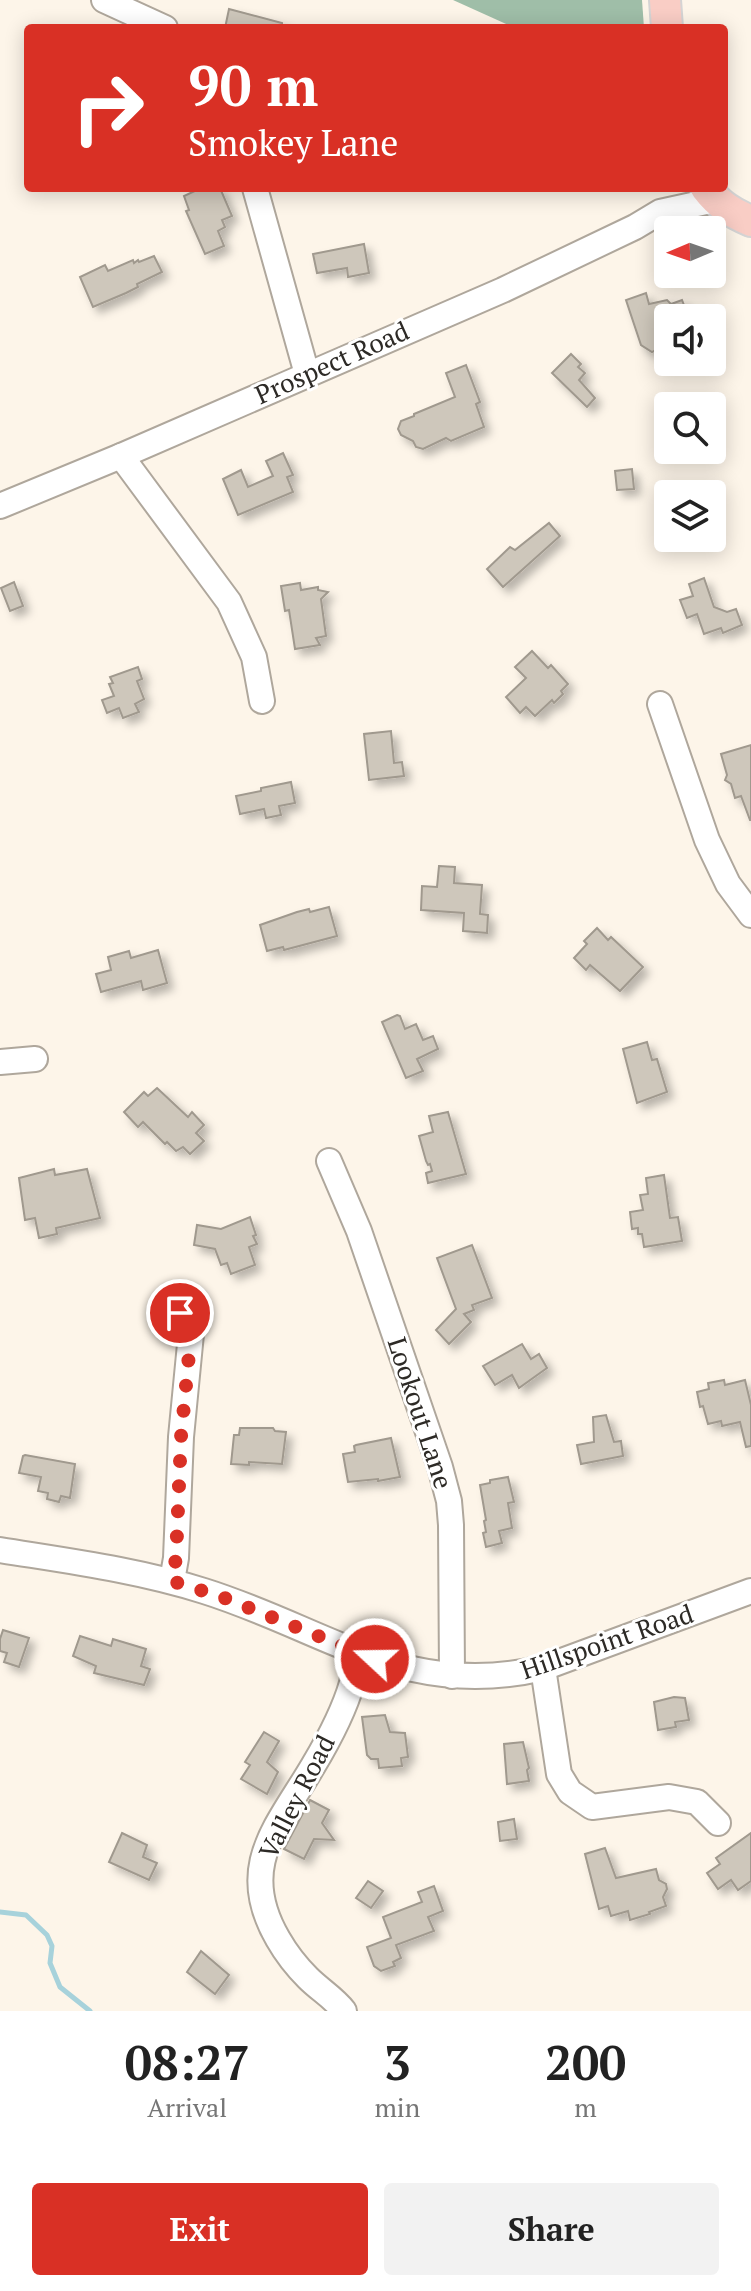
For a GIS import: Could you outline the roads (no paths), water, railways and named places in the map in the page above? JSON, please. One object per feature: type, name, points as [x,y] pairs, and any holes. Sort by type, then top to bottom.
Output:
[{"type":"main road","points":[[665,0],[667,24]]},
{"type":"main road","points":[[711,194],[728,210],[751,221]]},
{"type":"street","points":[[104,0],[156,24]]},
{"type":"street","points":[[256,192],[307,374]]},
{"type":"street","points":[[660,212],[672,192]]},
{"type":"street","name":"Prospect Road","points":[[0,506],[503,290],[660,212],[711,194]]},
{"type":"street","points":[[121,456],[229,602],[254,657],[262,701]]},
{"type":"street","points":[[660,704],[707,840],[728,884],[751,915]]},
{"type":"street","points":[[0,1062],[35,1059]]},
{"type":"street","name":"Lookout Lane","points":[[329,1161],[359,1231],[449,1501],[453,1575],[452,1676]]},
{"type":"street","points":[[172,1581],[191,1334],[180,1313]]},
{"type":"street","name":"Hillspoint Road","points":[[0,1550],[172,1581],[222,1597],[355,1652],[403,1668],[452,1676],[511,1675],[543,1668],[751,1591]]},
{"type":"street","name":"Valley Road","points":[[344,2011],[334,1998],[299,1969],[279,1941],[263,1904],[259,1881],[268,1842],[314,1764],[347,1698],[355,1652]]},
{"type":"street","points":[[543,1668],[559,1774],[570,1792],[592,1807],[669,1797],[697,1802],[718,1823]]},
{"type":"waterway","points":[[0,1912],[26,1915],[47,1935],[52,1946],[50,1963],[60,1987],[90,2011]]}]
